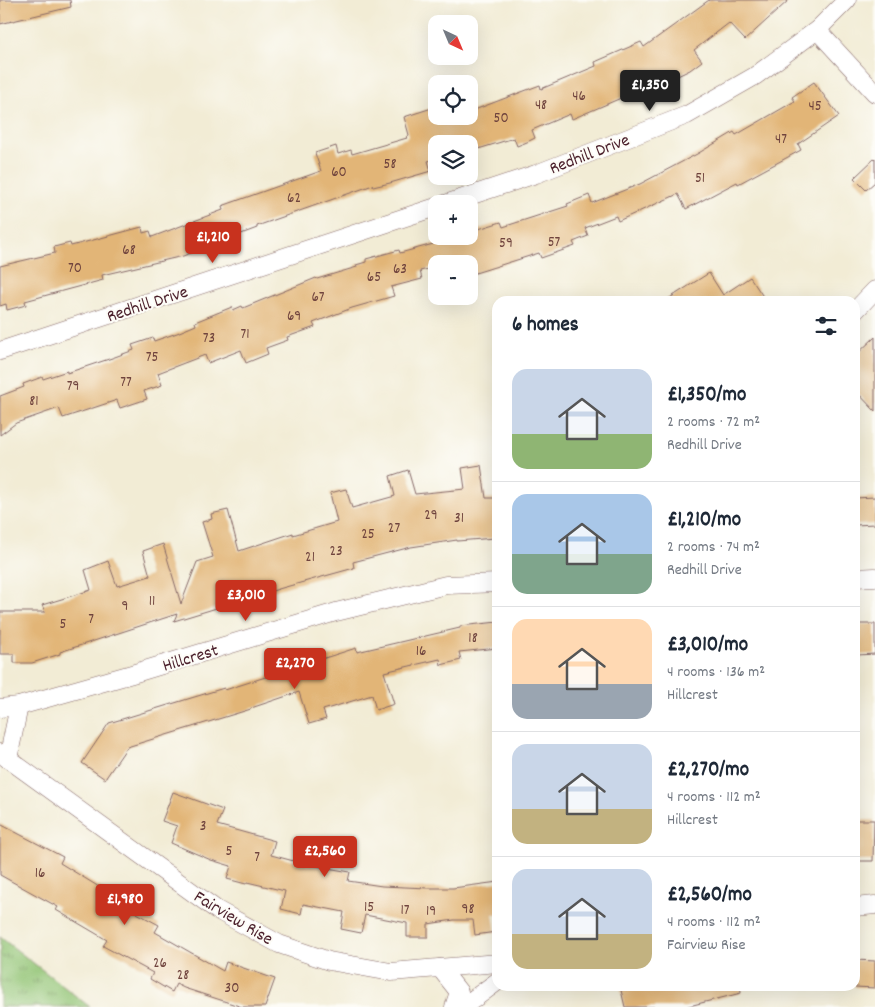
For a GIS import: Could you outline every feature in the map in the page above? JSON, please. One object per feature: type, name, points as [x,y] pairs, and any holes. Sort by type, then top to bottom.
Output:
[{"type":"street","name":"Redhill Drive","points":[[472,195],[536,174],[686,115],[754,76],[817,30],[846,0]]},
{"type":"street","points":[[817,30],[875,93]]},
{"type":"street","name":"Redhill Drive","points":[[0,351],[428,210]]},
{"type":"street","points":[[860,306],[875,290]]},
{"type":"street","points":[[860,578],[875,577]]},
{"type":"street","name":"Hillcrest","points":[[0,708],[19,706],[132,674],[336,612],[446,585],[492,583]]},
{"type":"street","name":"Fairview Rise","points":[[19,706],[4,756],[217,910],[279,944],[329,961],[390,972],[492,964]]},
{"type":"street","points":[[860,906],[875,905]]},
{"type":"street","points":[[440,968],[459,992],[454,1007]]},
{"type":"street","points":[[463,1007],[492,985]]},
{"type":"green space","points":[[0,937],[90,1007],[0,1007]]},
{"type":"building","points":[[0,0],[70,0],[71,7],[0,24]]},
{"type":"building","points":[[709,0],[789,0],[745,40],[729,23],[694,50],[702,61],[690,70],[630,99],[628,95],[572,119],[570,114],[532,130],[535,138],[517,146],[514,138],[478,149],[478,135],[428,135],[428,172],[373,187],[373,185],[257,226],[257,228],[183,256],[102,275],[103,280],[25,301],[26,305],[7,310],[6,304],[0,306],[0,266],[55,253],[54,247],[70,243],[71,246],[142,227],[143,233],[150,231],[152,237],[223,210],[222,206],[321,171],[315,153],[336,146],[338,154],[351,150],[352,154],[407,138],[409,135],[404,117],[428,109],[428,125],[478,125],[478,109],[540,85],[541,89],[596,66],[595,62],[641,42],[644,47]]},
{"type":"building","points":[[814,82],[839,116],[798,144],[801,150],[686,209],[678,194],[618,221],[616,216],[585,228],[588,236],[573,242],[575,246],[541,258],[539,253],[478,272],[478,255],[428,255],[428,269],[420,271],[422,279],[391,287],[394,296],[352,308],[313,323],[315,327],[287,337],[288,340],[266,348],[268,354],[246,363],[241,350],[208,363],[205,355],[158,373],[162,385],[144,391],[147,399],[120,408],[117,400],[63,418],[59,408],[16,423],[0,435],[0,396],[24,387],[23,384],[42,377],[43,379],[67,371],[67,373],[134,350],[132,345],[153,338],[154,341],[196,325],[195,322],[232,307],[233,310],[242,306],[243,308],[316,278],[357,267],[356,265],[366,262],[366,259],[399,250],[400,253],[430,245],[478,245],[478,229],[501,222],[503,227],[568,206],[567,204],[589,195],[592,203],[640,184],[734,132],[736,135],[795,101],[792,97]]},
{"type":"building","points":[[875,158],[875,182],[866,190],[854,178]]},
{"type":"building","points":[[709,273],[723,295],[750,277],[763,296],[673,296]]},
{"type":"building","points":[[875,337],[875,411],[860,395],[860,351]]},
{"type":"building","points":[[481,465],[486,498],[492,498],[492,538],[457,540],[411,547],[353,562],[354,568],[174,621],[177,614],[32,663],[14,663],[14,654],[0,654],[0,612],[45,612],[42,605],[91,590],[85,570],[108,561],[117,586],[150,576],[143,551],[163,544],[181,604],[197,562],[213,557],[202,522],[212,519],[211,514],[228,510],[239,551],[293,533],[293,535],[337,522],[330,493],[346,489],[352,508],[395,496],[390,476],[408,470],[415,494],[465,489],[462,468]]},
{"type":"building","points":[[875,497],[875,524],[860,525],[860,498]]},
{"type":"building","points":[[492,623],[492,649],[459,652],[461,660],[441,665],[440,659],[384,672],[394,704],[376,710],[372,695],[323,710],[326,719],[309,724],[299,692],[251,709],[127,747],[105,779],[82,763],[109,723],[224,688],[225,690],[356,648],[357,652],[460,628],[460,626]]},
{"type":"building","points":[[860,624],[875,624],[875,654],[860,655]]},
{"type":"building","points":[[173,792],[223,810],[217,825],[275,841],[271,855],[305,864],[350,872],[348,881],[382,886],[428,888],[453,888],[492,883],[492,933],[475,935],[473,920],[454,920],[428,924],[428,937],[407,937],[407,923],[365,915],[361,933],[341,929],[344,912],[303,904],[301,914],[281,909],[285,891],[227,879],[231,866],[211,860],[171,843],[177,826],[162,821]]},
{"type":"building","points":[[860,820],[874,820],[873,861],[860,861]]},
{"type":"building","points":[[0,824],[63,857],[60,863],[109,893],[107,897],[159,925],[155,932],[223,971],[226,962],[275,979],[265,1007],[242,1007],[176,984],[172,992],[150,979],[153,973],[103,946],[107,940],[56,910],[58,907],[0,875]]},
{"type":"building","points":[[860,960],[875,961],[875,988],[860,987]]},
{"type":"building","points":[[621,991],[741,991],[741,993],[685,1007],[625,1007]]}]
